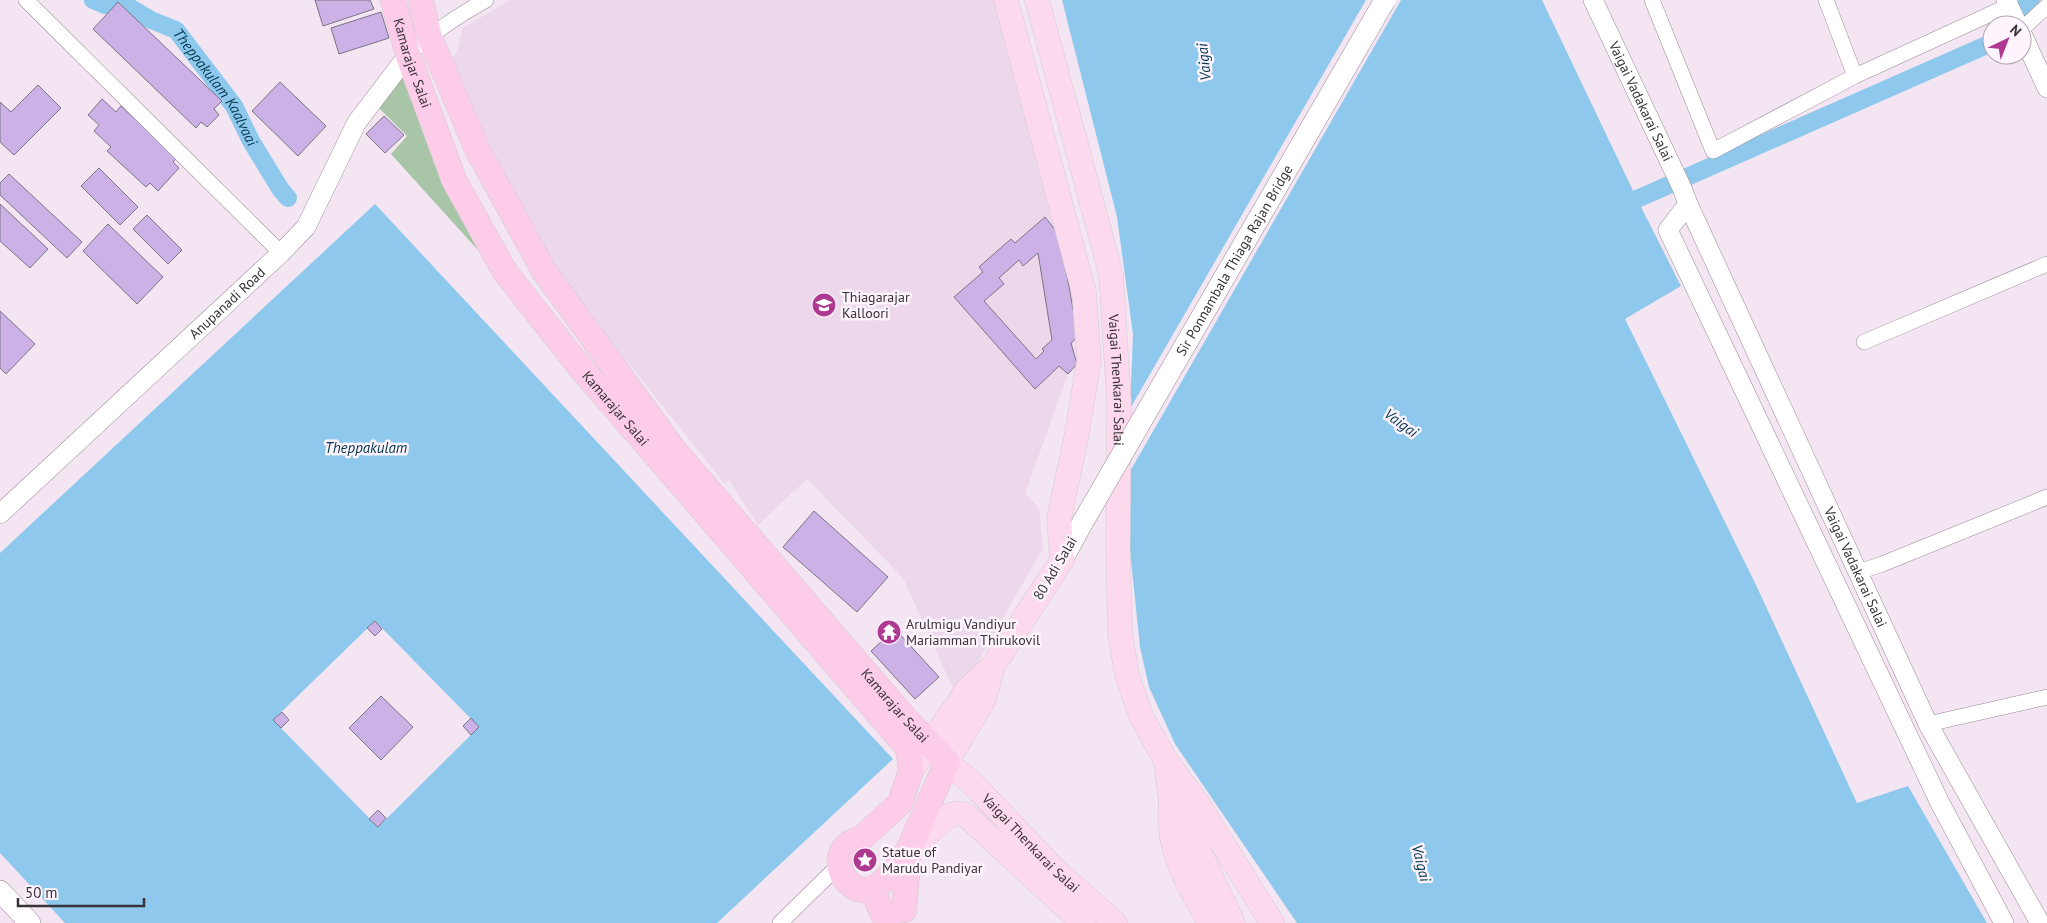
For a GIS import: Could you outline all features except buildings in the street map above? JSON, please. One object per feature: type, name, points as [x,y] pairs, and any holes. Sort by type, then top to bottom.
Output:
[{"type":"highway","name":"Kamarajar Salai","points":[[393,0],[408,55],[454,180],[504,272],[587,375],[908,748],[911,771]]},
{"type":"highway","name":"Kamarajar Salai","points":[[421,0],[429,36],[478,151],[544,271],[674,450],[938,754]]},
{"type":"highway","points":[[900,919],[909,849],[938,754]]},
{"type":"highway","points":[[909,849],[881,881],[864,890],[850,885],[844,879],[839,865],[843,850],[855,840],[862,838],[900,803],[911,771]]},
{"type":"highway","points":[[881,881],[900,919]]},
{"type":"main road","name":"Vaigai Thenkarai Salai","points":[[1006,0],[1084,292],[1089,361],[1077,433],[1058,519],[1062,560]]},
{"type":"main road","name":"Vaigai Thenkarai Salai","points":[[1037,0],[1111,274],[1119,402],[1118,548],[1120,633],[1126,675],[1141,716],[1166,761],[1198,804],[1272,923]]},
{"type":"main road","name":"Sir Ponnambala Thiaga Rajan Bridge","points":[[1084,520],[1384,0]]},
{"type":"main road","name":"80 Adi Salai","points":[[911,771],[938,754],[968,689],[994,666],[1062,560],[1084,520]]},
{"type":"main road","name":"Vaigai Thenkarai Salai","points":[[938,754],[973,784],[1055,870],[1114,923]]},
{"type":"main road","name":"Vaigai Thenkarai Salai","points":[[1166,761],[1171,801],[1183,817],[1233,923]]},
{"type":"main road","points":[[1171,801],[1169,822],[1176,859],[1210,923]]},
{"type":"main road","name":"Vaigai Thenkarai Salai","points":[[909,849],[948,816],[954,813],[961,813],[967,816],[1083,923]]},
{"type":"main road","points":[[0,891],[30,923]]},
{"type":"street","points":[[26,0],[282,253]]},
{"type":"street","points":[[408,55],[452,18],[486,0]]},
{"type":"street","name":"Vaigai Vadakarai Salai","points":[[1593,0],[1673,168],[1928,724],[2040,923]]},
{"type":"street","points":[[1652,0],[1713,151],[1855,76],[2007,5]]},
{"type":"street","points":[[1826,0],[1855,76]]},
{"type":"street","points":[[2032,20],[2047,6]]},
{"type":"street","name":"Anupanadi Road","points":[[0,514],[282,253],[306,227],[357,122],[408,55]]},
{"type":"street","points":[[2032,56],[2047,88]]},
{"type":"street","points":[[1685,196],[1668,230],[1940,803],[2004,923]]},
{"type":"street","points":[[1864,342],[2047,264]]},
{"type":"street","points":[[1858,572],[1880,565],[2047,497]]},
{"type":"street","points":[[1928,724],[2047,697]]},
{"type":"street","points":[[780,923],[839,865]]},
{"type":"shaded area","name":"Thiagarajar Kalloori","points":[[510,0],[997,0],[1053,218],[1075,354],[1025,494],[1039,508],[1043,548],[967,681],[958,690],[952,686],[903,578],[807,479],[758,525],[729,480],[725,484],[542,255],[500,173],[451,59],[456,54],[463,28]]},
{"type":"green space","points":[[402,72],[481,249],[477,249],[391,154],[407,136],[378,107]]},
{"type":"water","name":"Vaigai","points":[[1062,0],[1542,0],[1637,199],[1681,286],[1625,319],[1756,585],[1857,803],[1908,786],[1987,923],[1297,923],[1175,744],[1149,687],[1140,647],[1126,512],[1133,334],[1117,217]]},
{"type":"water","name":"Theppakulam","points":[[375,204],[893,759],[717,923],[65,923],[0,853],[0,553]],"holes":[[[375,621],[479,727],[378,827],[273,720]]]},
{"type":"pier","points":[[1366,0],[1401,0],[1125,480],[1127,414]]},
{"type":"waterway","name":"Theppakulam Kaalvaai","points":[[93,0],[105,5],[117,0],[151,20],[176,30],[234,106],[251,141],[281,190],[288,198]]},
{"type":"waterway","points":[[2017,15],[2031,0]]},
{"type":"waterway","points":[[1617,211],[1637,199],[1982,47]]},
{"type":"place","name":"Thiagarajar Kalloori","points":[[824,305]]},
{"type":"place","name":"Arulmigu Vandiyur Mariamman Thirukovil","points":[[889,632]]},
{"type":"place","name":"Statue of Marudu Pandiyar","points":[[865,860]]}]
